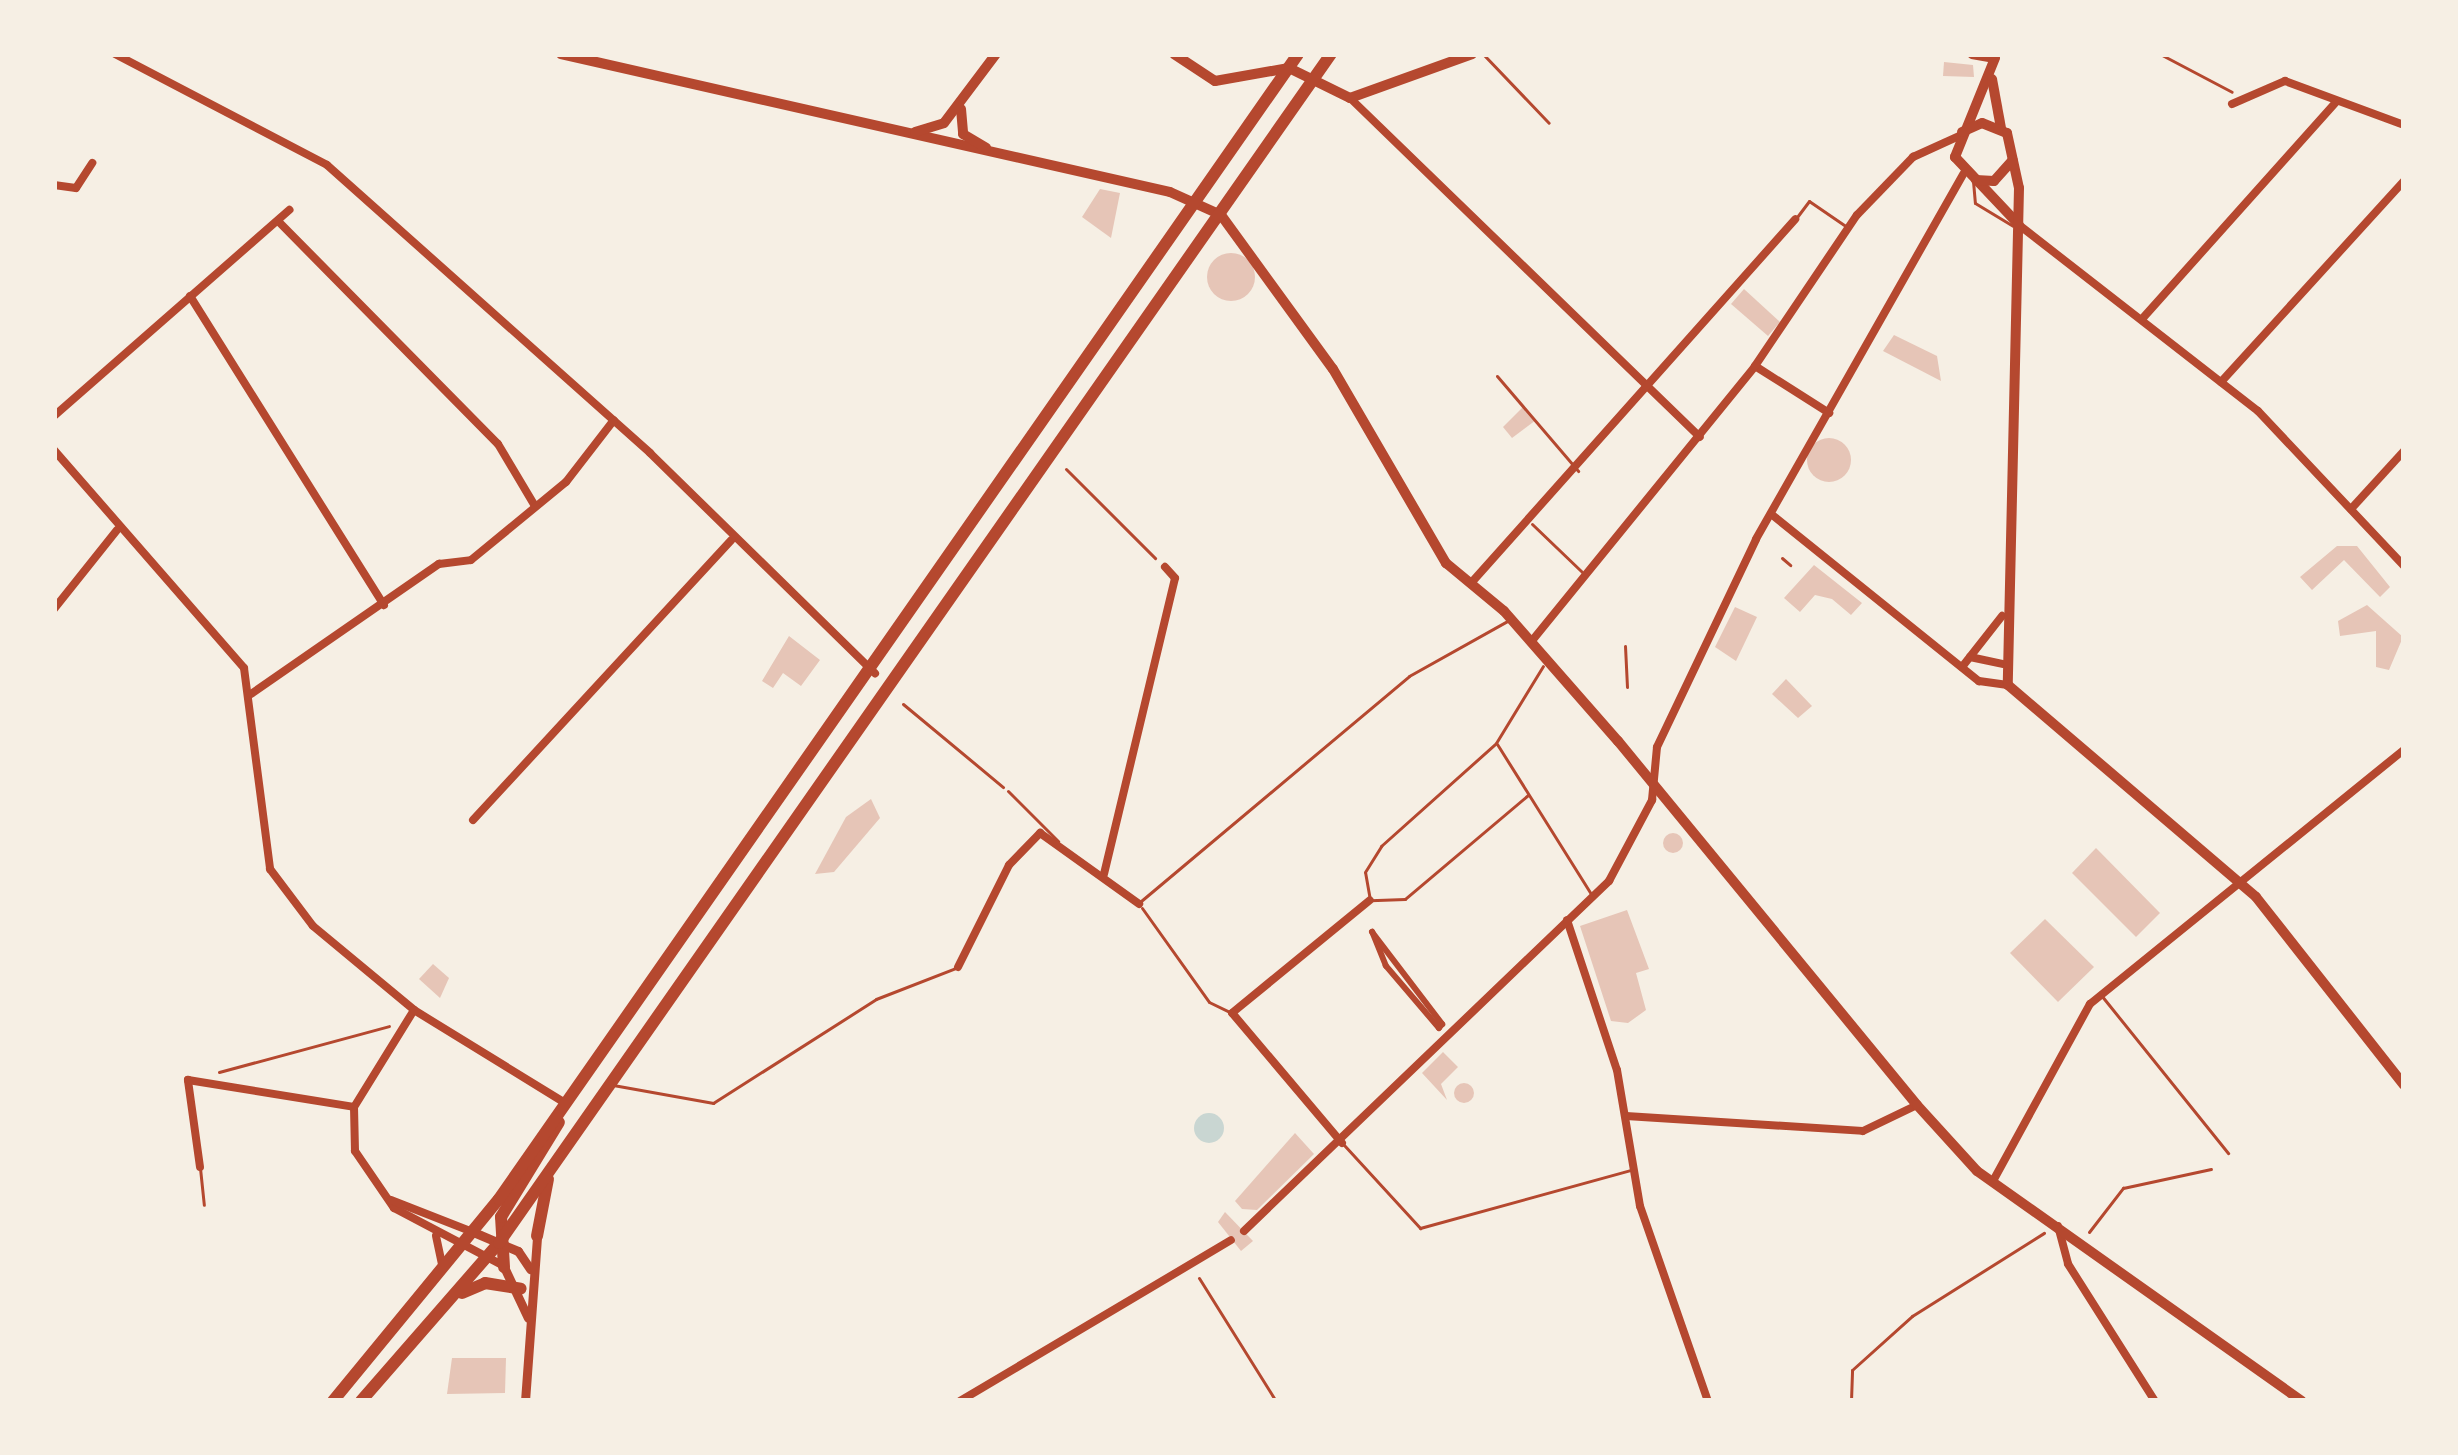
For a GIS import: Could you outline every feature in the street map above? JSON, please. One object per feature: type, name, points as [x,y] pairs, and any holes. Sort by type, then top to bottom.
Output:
[{"type":"main road","points":[[562,54],[1196,202],[1221,215],[1360,410],[1445,563],[1510,619],[1633,759],[1917,1105],[1993,1181],[2302,1401]]},
{"type":"main road","points":[[900,132],[935,128],[962,105],[996,54]]},
{"type":"main road","points":[[1174,54],[1234,84],[1289,68],[1316,77],[1350,98],[1472,54]]},
{"type":"main road","points":[[333,1401],[441,1270],[566,1104],[875,673],[1298,54]]},
{"type":"main road","points":[[361,1401],[499,1243],[890,694],[1331,54]]},
{"type":"main road","points":[[1972,54],[1996,56]]},
{"type":"main road","points":[[1996,56],[2001,128],[2014,157],[2019,225],[2002,616],[2002,664],[2008,685],[2240,882],[2404,1085]]},
{"type":"main road","points":[[1996,56],[1961,134],[1968,177],[2019,225]]},
{"type":"main road","points":[[962,105],[968,140],[1017,159]]},
{"type":"main road","points":[[1961,134],[2001,128]]},
{"type":"main road","points":[[1968,177],[1994,181],[2014,157]]},
{"type":"main road","points":[[504,1267],[499,1243],[507,1203],[566,1104]]},
{"type":"main road","points":[[537,1236],[552,1168]]},
{"type":"main road","points":[[455,1296],[485,1282],[521,1289]]},
{"type":"street","points":[[115,54],[327,165],[614,420],[730,540],[875,673]]},
{"type":"street","points":[[2232,104],[2285,81],[2404,125]]},
{"type":"street","points":[[1350,98],[1649,393],[1700,437]]},
{"type":"street","points":[[2142,319],[2337,101]]},
{"type":"street","points":[[1531,643],[1755,366],[1847,227],[1913,157],[1961,134]]},
{"type":"street","points":[[54,185],[76,188],[92,163]]},
{"type":"street","points":[[1244,1231],[1342,1143],[1593,897],[1653,788],[1652,759],[1667,714],[1771,514],[1968,177]]},
{"type":"street","points":[[2221,382],[2404,182]]},
{"type":"street","points":[[54,416],[289,210]]},
{"type":"street","points":[[1472,582],[1532,524],[1649,393],[1796,219]]},
{"type":"street","points":[[278,221],[485,429],[535,506]]},
{"type":"street","points":[[2019,225],[2221,382],[2404,566]]},
{"type":"street","points":[[190,296],[384,605]]},
{"type":"street","points":[[1755,366],[1829,413]]},
{"type":"street","points":[[251,694],[439,564],[471,560],[535,506],[614,420]]},
{"type":"street","points":[[54,450],[117,530],[191,599],[251,694],[270,868],[313,926],[414,1015],[566,1104]]},
{"type":"street","points":[[2351,509],[2404,451]]},
{"type":"street","points":[[1771,514],[1962,667],[2008,685]]},
{"type":"street","points":[[54,609],[117,530]]},
{"type":"street","points":[[472,820],[730,540]]},
{"type":"street","points":[[1104,874],[1175,578],[1165,568]]},
{"type":"street","points":[[1962,667],[2002,616]]},
{"type":"street","points":[[1970,657],[2002,664]]},
{"type":"street","points":[[1993,1181],[2101,995],[2404,750]]},
{"type":"street","points":[[1633,759],[1652,759]]},
{"type":"street","points":[[958,967],[1032,837],[1058,841],[1138,904]]},
{"type":"street","points":[[1342,1143],[1232,1012],[1370,900]]},
{"type":"street","points":[[1567,920],[1626,1116],[1631,1169],[1708,1401]]},
{"type":"street","points":[[1368,934],[1440,1026]]},
{"type":"street","points":[[414,1015],[354,1106],[355,1150],[391,1200],[436,1236],[489,1256],[504,1267],[521,1289],[529,1323]]},
{"type":"street","points":[[200,1167],[188,1080],[354,1106]]},
{"type":"street","points":[[1626,1116],[1863,1131],[1917,1105]]},
{"type":"street","points":[[391,1200],[499,1243],[532,1274]]},
{"type":"street","points":[[2058,1225],[2068,1264],[2155,1401]]},
{"type":"street","points":[[436,1236],[441,1270]]},
{"type":"street","points":[[525,1401],[537,1236]]},
{"type":"street","points":[[960,1401],[1193,1267],[1231,1240]]},
{"type":"lane","points":[[1483,54],[1549,124]]},
{"type":"lane","points":[[1796,219],[1809,201],[1847,227]]},
{"type":"lane","points":[[1497,376],[1578,471]]},
{"type":"lane","points":[[1532,524],[1583,573]]},
{"type":"lane","points":[[1232,1012],[1209,1002],[1138,904],[1408,676],[1510,619]]},
{"type":"lane","points":[[1625,646],[1627,687]]},
{"type":"lane","points":[[1528,794],[1405,899],[1370,900],[1365,872],[1381,846],[1496,743],[1546,663]]},
{"type":"lane","points":[[1496,743],[1593,897]]},
{"type":"lane","points":[[1008,790],[1058,841]]},
{"type":"lane","points":[[612,1084],[713,1102],[876,999],[958,967]]},
{"type":"lane","points":[[2101,995],[2228,1153]]},
{"type":"lane","points":[[1342,1143],[1420,1228],[1631,1169]]},
{"type":"lane","points":[[200,1167],[204,1205]]},
{"type":"path","points":[[2160,54],[2242,98]]},
{"type":"path","points":[[1066,470],[1165,568]]},
{"type":"path","points":[[1782,558],[1790,566]]},
{"type":"path","points":[[903,704],[1008,790]]},
{"type":"path","points":[[203,1076],[414,1015]]},
{"type":"path","points":[[2088,1233],[2123,1188],[2211,1169]]},
{"type":"path","points":[[1850,1401],[1852,1370],[1912,1316],[2044,1233]]},
{"type":"path","points":[[1199,1278],[1276,1401]]},
{"type":"shaded area","points":[[1209,1113],[1224,1128],[1209,1143],[1194,1128]]},
{"type":"building","points":[[1944,62],[1973,65],[1974,77],[1943,76]]},
{"type":"building","points":[[1100,189],[1120,193],[1111,238],[1082,217]]},
{"type":"building","points":[[1231,253],[1248,260],[1255,277],[1248,294],[1231,301],[1214,294],[1207,277],[1214,260]]},
{"type":"building","points":[[1744,289],[1780,322],[1768,336],[1731,304]]},
{"type":"building","points":[[1894,335],[1937,356],[1941,381],[1883,351]]},
{"type":"building","points":[[1523,407],[1536,420],[1512,438],[1503,427]]},
{"type":"building","points":[[1829,438],[1844,445],[1851,460],[1844,475],[1829,482],[1814,475],[1807,460],[1814,445]]},
{"type":"building","points":[[2337,546],[2357,546],[2390,587],[2380,597],[2344,560],[2312,590],[2300,577]]},
{"type":"building","points":[[1814,565],[1862,603],[1851,615],[1832,599],[1815,595],[1800,612],[1784,598]]},
{"type":"building","points":[[2367,605],[2403,637],[2389,670],[2376,667],[2376,631],[2340,636],[2338,621]]},
{"type":"building","points":[[1735,607],[1757,617],[1736,661],[1715,647]]},
{"type":"building","points":[[789,636],[820,660],[801,686],[783,673],[773,688],[762,681]]},
{"type":"building","points":[[1786,679],[1812,706],[1798,718],[1772,694]]},
{"type":"building","points":[[871,799],[880,818],[834,872],[815,874],[846,817]]},
{"type":"building","points":[[1673,833],[1683,843],[1673,853],[1663,843]]},
{"type":"building","points":[[2096,848],[2160,913],[2136,937],[2072,873]]},
{"type":"building","points":[[1627,910],[1649,969],[1636,973],[1646,1010],[1628,1023],[1611,1021],[1580,926]]},
{"type":"building","points":[[2045,919],[2094,967],[2058,1002],[2010,953]]},
{"type":"building","points":[[433,964],[449,978],[440,998],[419,979]]},
{"type":"building","points":[[1443,1052],[1458,1067],[1441,1084],[1447,1100],[1422,1073]]},
{"type":"building","points":[[1464,1083],[1474,1093],[1464,1103],[1454,1093]]},
{"type":"building","points":[[1295,1133],[1314,1154],[1257,1210],[1242,1209],[1235,1201]]},
{"type":"building","points":[[1225,1212],[1253,1241],[1241,1251],[1218,1222]]},
{"type":"building","points":[[452,1358],[506,1358],[505,1393],[447,1394]]}]
